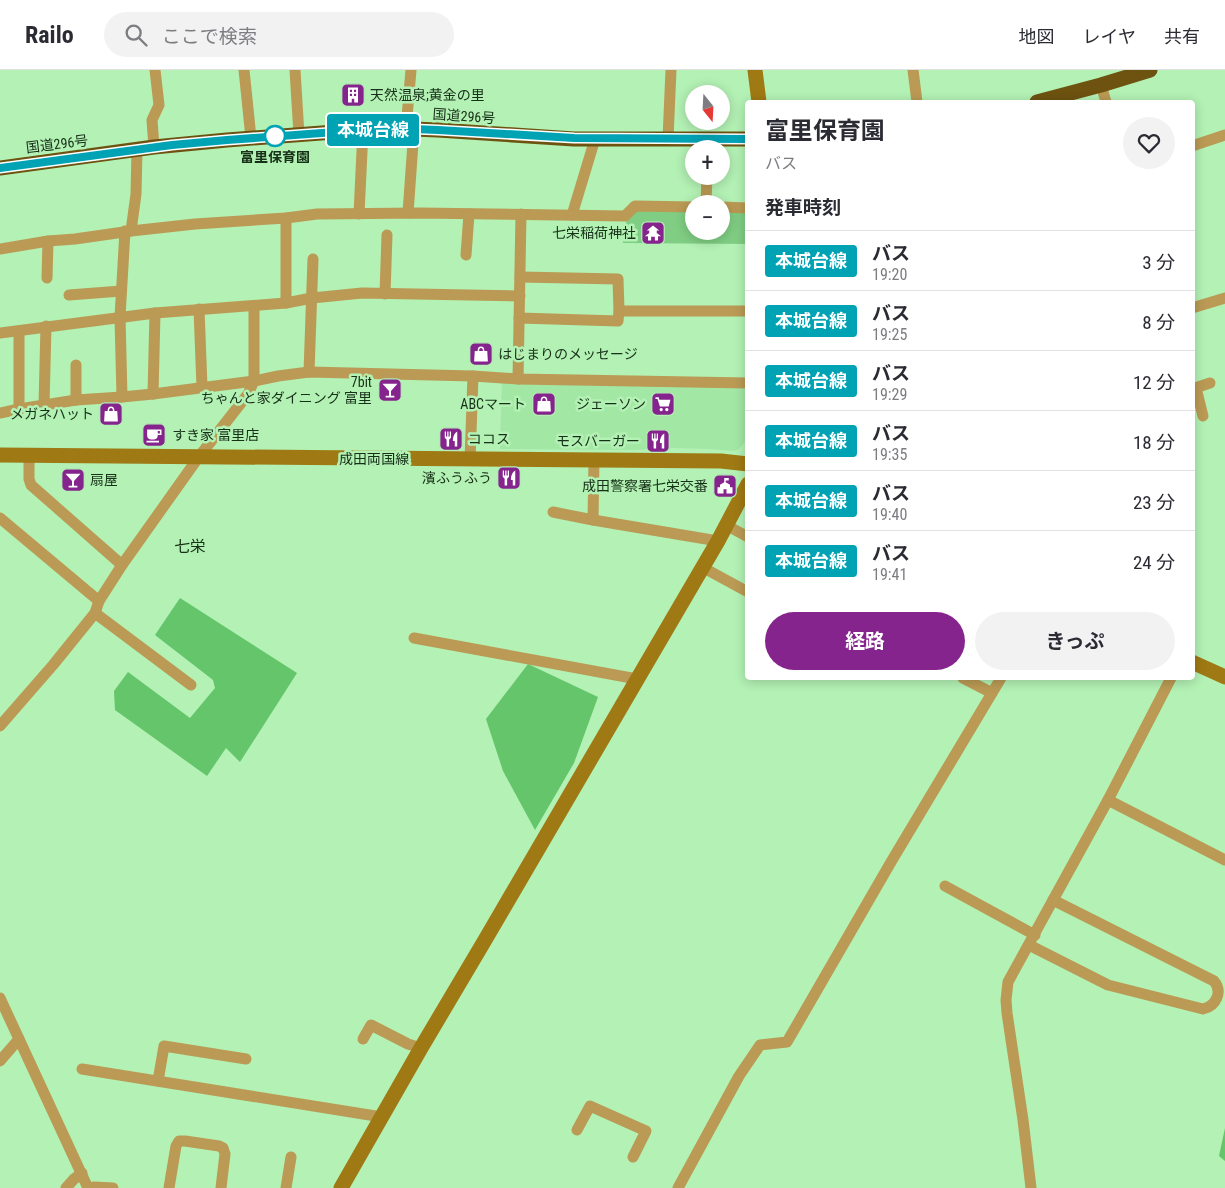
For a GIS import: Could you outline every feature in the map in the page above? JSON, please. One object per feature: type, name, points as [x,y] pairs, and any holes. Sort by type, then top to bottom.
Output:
[{"type":"highway","points":[[1045,100],[1150,70]]},
{"type":"highway","name":"国道296号","points":[[0,168],[154,147],[390,128],[595,139],[668,138],[685,141]]},
{"type":"highway","name":"国道296号","points":[[730,141],[745,139]]},
{"type":"street","points":[[154,147],[152,120],[159,105],[155,70]]},
{"type":"street","points":[[244,70],[251,138]]},
{"type":"street","points":[[295,70],[299,135]]},
{"type":"street","points":[[408,213],[411,70]]},
{"type":"street","points":[[668,138],[671,70]]},
{"type":"street","points":[[755,70],[759,100]]},
{"type":"street","points":[[913,70],[917,100]]},
{"type":"street","points":[[1101,85],[1105,100]]},
{"type":"street","points":[[359,214],[363,130]]},
{"type":"street","points":[[1195,145],[1225,135]]},
{"type":"street","points":[[572,215],[595,139]]},
{"type":"street","points":[[122,397],[120,317],[128,231],[136,194],[137,150]]},
{"type":"street","points":[[0,249],[128,231],[317,214],[408,213],[625,216],[635,206],[685,207]]},
{"type":"street","points":[[730,207],[745,208]]},
{"type":"street","points":[[466,255],[469,214]]},
{"type":"street","points":[[518,379],[521,214]]},
{"type":"street","points":[[286,218],[286,303]]},
{"type":"street","points":[[386,294],[387,236]]},
{"type":"street","points":[[47,278],[48,241]]},
{"type":"street","points":[[309,372],[313,259]]},
{"type":"street","points":[[519,318],[618,321],[619,311],[618,278],[520,277]]},
{"type":"street","points":[[69,295],[122,291]]},
{"type":"street","points":[[0,333],[155,313],[286,303],[312,298],[362,293],[520,296]]},
{"type":"street","points":[[1195,307],[1225,298]]},
{"type":"street","points":[[0,726],[95,614],[99,601],[122,565],[198,458],[248,394],[254,381],[254,306]]},
{"type":"street","points":[[199,309],[202,387]]},
{"type":"street","points":[[619,311],[745,311]]},
{"type":"street","points":[[153,394],[155,313]]},
{"type":"street","points":[[44,405],[46,326]]},
{"type":"street","points":[[19,331],[19,409]]},
{"type":"street","points":[[76,365],[76,400]]},
{"type":"street","points":[[0,413],[76,400],[153,394],[309,372],[518,379],[745,383]]},
{"type":"street","points":[[470,460],[473,376]]},
{"type":"street","points":[[1195,388],[1210,383]]},
{"type":"street","points":[[1195,391],[1203,416]]},
{"type":"street","name":"成田両国線","points":[[0,456],[721,461],[745,464]]},
{"type":"street","points":[[30,456],[29,479],[31,485],[122,565]]},
{"type":"street","points":[[592,520],[594,460]]},
{"type":"street","points":[[341,1188],[420,1048],[718,541],[745,490]]},
{"type":"street","points":[[553,512],[718,541]]},
{"type":"street","points":[[0,518],[99,601]]},
{"type":"street","points":[[726,525],[745,535]]},
{"type":"street","points":[[702,567],[745,590]]},
{"type":"street","points":[[95,614],[191,685]]},
{"type":"street","points":[[414,638],[637,679]]},
{"type":"street","points":[[1195,663],[1225,677]]},
{"type":"street","points":[[967,680],[992,693]]},
{"type":"street","points":[[678,1188],[739,1076],[760,1045],[787,1042],[1000,680]]},
{"type":"street","points":[[1031,1188],[1007,1013],[1008,982],[1108,800],[1170,680]]},
{"type":"street","points":[[1108,800],[1225,860]]},
{"type":"street","points":[[945,886],[1108,985],[1202,1009],[1212,1005],[1218,997],[1218,986],[1214,981],[1054,900]]},
{"type":"street","points":[[1,1002],[89,1188],[94,1186],[113,1188]]},
{"type":"street","points":[[363,1039],[371,1026],[420,1048]]},
{"type":"street","points":[[0,1060],[19,1039]]},
{"type":"street","points":[[158,1080],[164,1046],[246,1059]]},
{"type":"street","points":[[82,1068],[382,1116]]},
{"type":"street","points":[[577,1130],[590,1106],[646,1131],[633,1157]]},
{"type":"street","points":[[169,1188],[176,1146],[179,1141],[223,1148],[225,1154],[221,1188]]},
{"type":"street","points":[[286,1188],[291,1157]]},
{"type":"street","points":[[66,1188],[82,1173]]},
{"type":"shaded area","points":[[636,209],[685,210],[685,240],[730,240],[730,210],[745,211],[745,244],[623,243],[626,222]]},
{"type":"shaded area","points":[[502,381],[745,386],[745,442],[739,449],[734,451],[672,448],[636,450],[500,449]]},
{"type":"shaded area","points":[[180,598],[297,673],[240,762],[226,748],[207,776],[115,710],[114,691],[128,672],[190,718],[215,688],[213,680],[155,635]]},
{"type":"shaded area","points":[[528,664],[598,697],[574,763],[535,830],[503,771],[486,719]]},
{"type":"shaded area","points":[[1225,1128],[1225,1161],[1219,1156]]},
{"type":"bus line","name":"本城台線","points":[[0,168],[172,145],[390,128],[574,138],[745,139]]},
{"type":"place","name":"天然温泉;黄金の里","points":[[353,95]]},
{"type":"place","name":"富里保育園","points":[[275,136]]},
{"type":"place","name":"七栄稲荷神社","points":[[653,233]]},
{"type":"place","name":"はじまりのメッセージ","points":[[481,354]]},
{"type":"place","name":"7bit ちゃんと家ダイニング 富里","points":[[390,390]]},
{"type":"place","name":"ABCマート","points":[[544,404]]},
{"type":"place","name":"ジェーソン","points":[[663,404]]},
{"type":"place","name":"メガネハット","points":[[111,414]]},
{"type":"place","name":"すき家 富里店","points":[[154,435]]},
{"type":"place","name":"ココス","points":[[451,439]]},
{"type":"place","name":"モスバーガー","points":[[658,441]]},
{"type":"place","name":"濱ふうふう","points":[[509,478]]},
{"type":"place","name":"扇屋","points":[[73,480]]},
{"type":"place","name":"成田警察署七栄交番","points":[[725,486]]},
{"type":"district","name":"七栄","points":[[190,546]]}]
